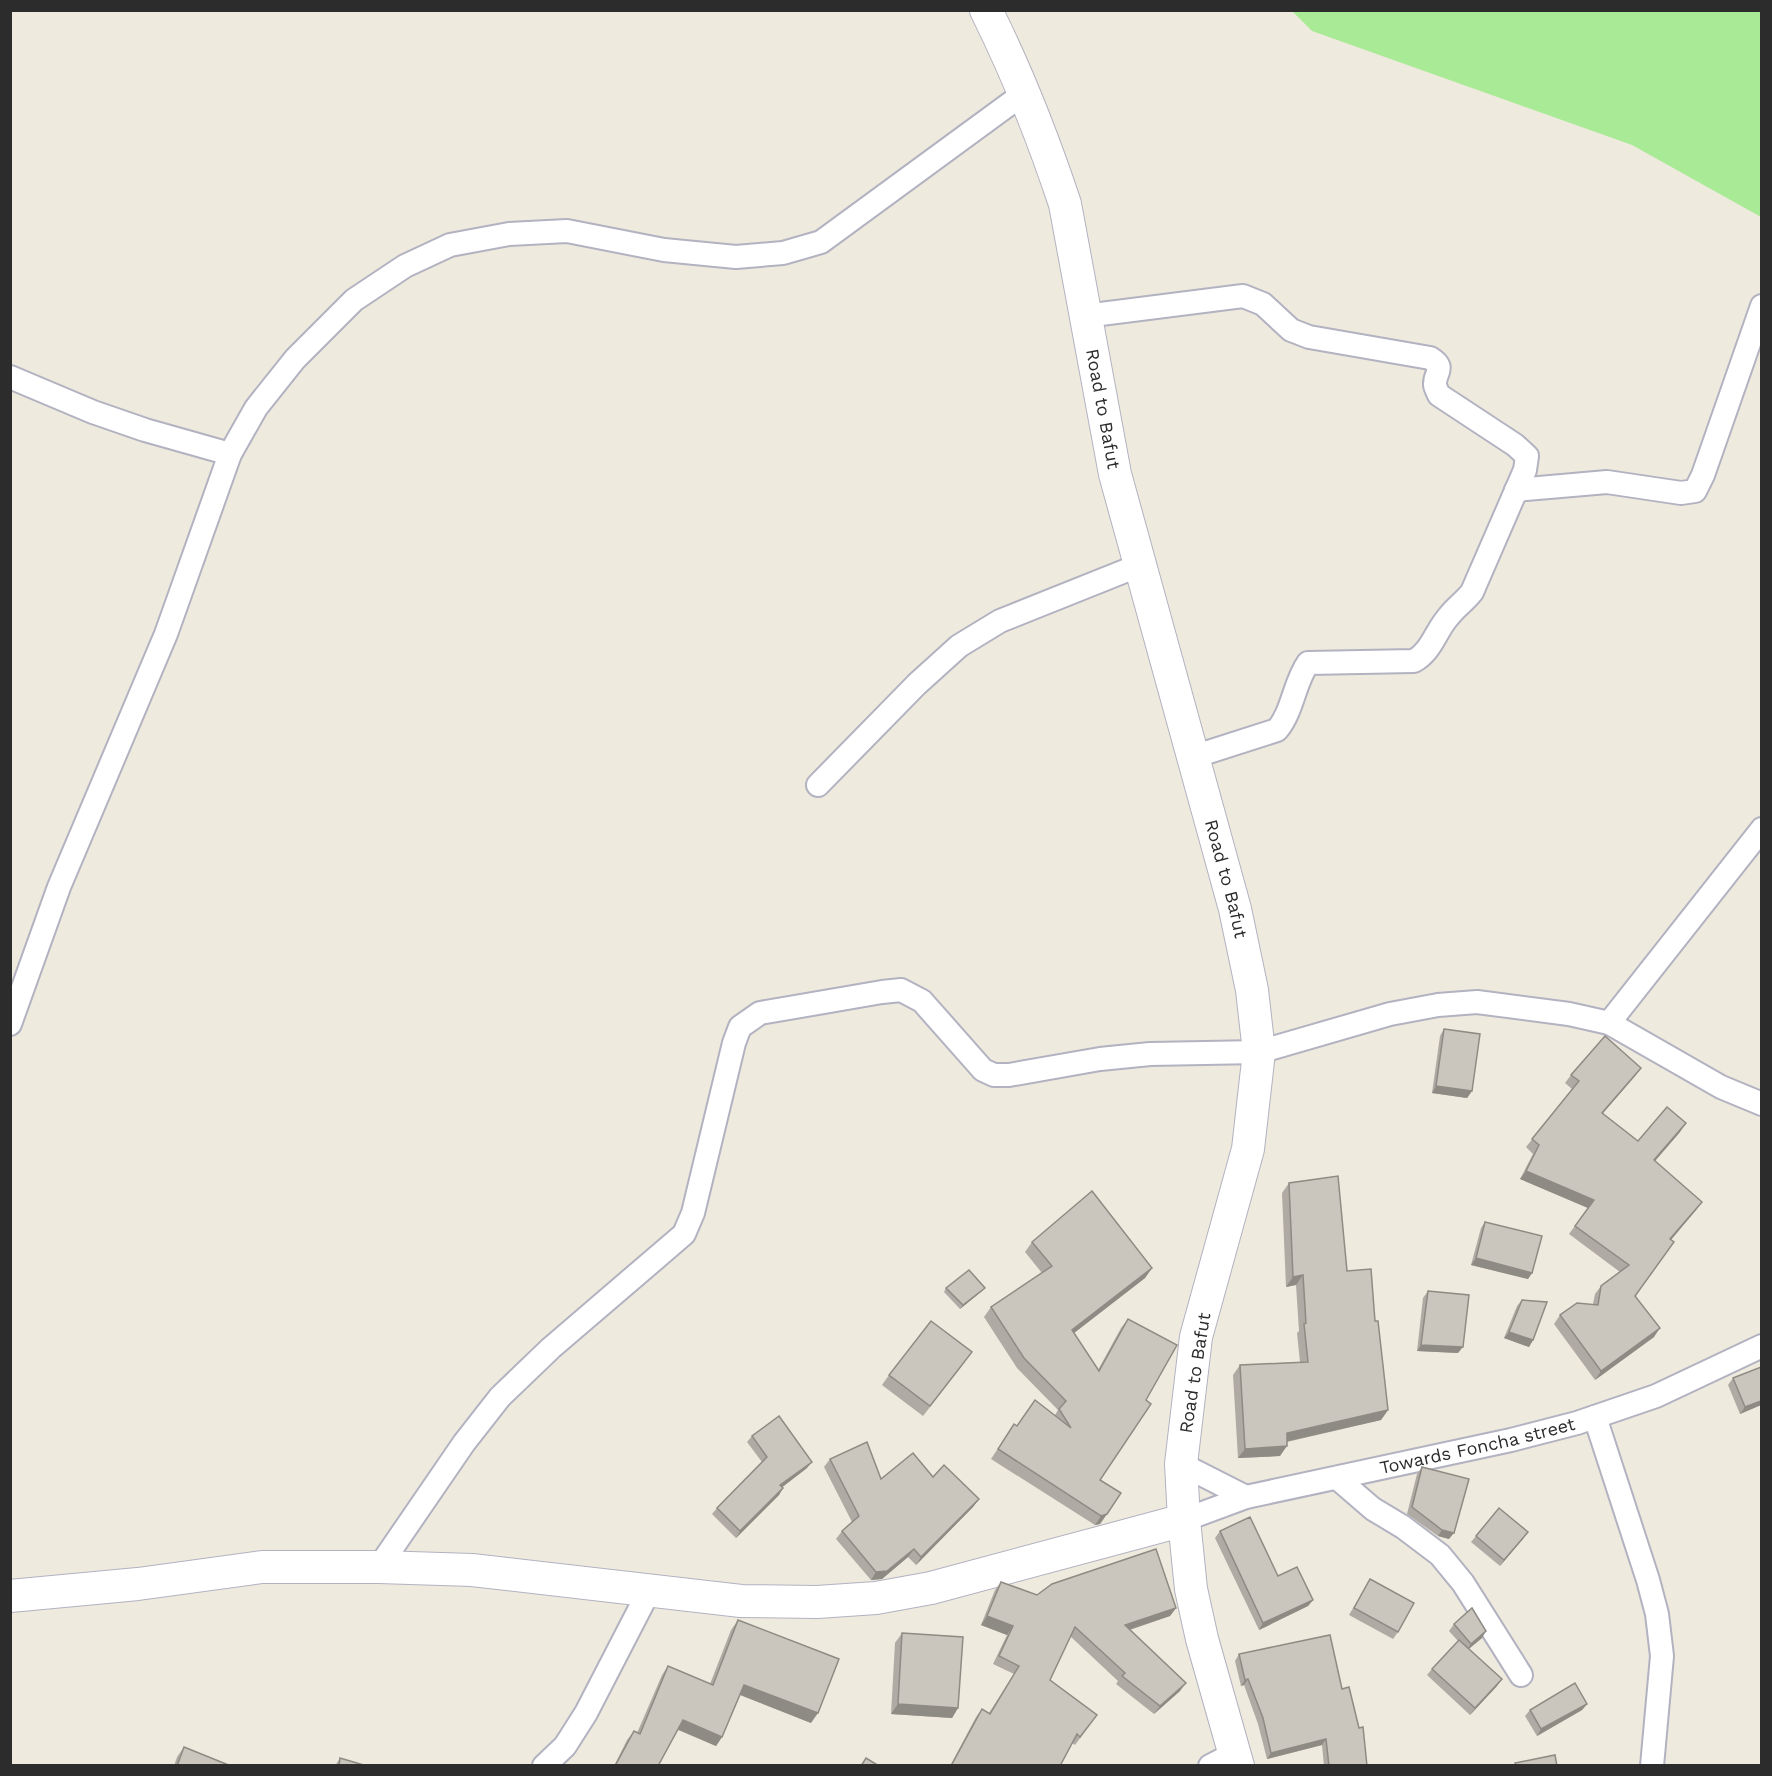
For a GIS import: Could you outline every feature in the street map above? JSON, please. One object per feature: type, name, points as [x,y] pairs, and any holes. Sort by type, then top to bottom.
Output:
[{"type":"street","name":"Road to Bafut","points":[[986,10],[1023,94],[1065,204],[1115,474],[1235,909],[1252,990],[1259,1052],[1248,1149],[1196,1337],[1181,1464],[1191,1589],[1228,1761]]},
{"type":"street","points":[[10,1024],[59,888],[166,634],[230,454],[256,408],[295,359],[354,300],[405,266],[450,245],[509,234],[567,231],[664,250],[736,257],[783,253],[821,242],[1023,94]]},
{"type":"street","points":[[1085,316],[1244,296],[1263,304],[1291,330],[1309,337],[1430,358],[1438,362],[1435,386],[1439,395],[1515,445],[1527,456],[1525,470],[1472,592],[1449,616],[1422,656],[1414,661],[1308,663],[1284,722],[1277,730],[1193,757]]},
{"type":"street","points":[[1516,490],[1606,482],[1681,493],[1695,491],[1761,306]]},
{"type":"street","points":[[10,377],[93,412],[145,430],[230,454]]},
{"type":"street","points":[[818,785],[917,684],[959,646],[1000,621],[1140,565]]},
{"type":"street","points":[[1609,1023],[1761,829]]},
{"type":"street","points":[[379,1567],[464,1443],[500,1396],[551,1348],[684,1234],[693,1213],[734,1043],[740,1027],[760,1013],[901,990],[922,1001],[983,1070],[994,1075],[1009,1075],[1100,1059],[1150,1054],[1259,1052],[1390,1014],[1438,1005],[1477,1002],[1569,1014],[1609,1023],[1721,1087],[1761,1104]]},
{"type":"street","name":"Towards Foncha street","points":[[1184,1520],[1246,1497],[1511,1440],[1596,1417],[1656,1395],[1761,1346]]},
{"type":"street","points":[[1596,1417],[1657,1614],[1662,1656],[1652,1766]]},
{"type":"street","points":[[1181,1464],[1246,1497]]},
{"type":"street","points":[[1337,1478],[1373,1509],[1403,1527],[1440,1555],[1463,1583],[1521,1675]]},
{"type":"street","points":[[10,1596],[138,1584],[262,1567],[379,1567],[472,1570],[741,1601],[817,1602],[876,1598],[931,1587],[1184,1520]]},
{"type":"street","points":[[544,1766],[565,1746],[586,1713],[649,1591]]},
{"type":"green space","points":[[1292,11],[1761,11],[1761,217],[1632,145],[1312,31]]},
{"type":"building","points":[[1444,1029],[1480,1034],[1472,1091],[1436,1086]]},
{"type":"building","points":[[1605,1036],[1641,1068],[1602,1113],[1638,1141],[1667,1107],[1686,1123],[1654,1160],[1702,1202],[1670,1239],[1674,1242],[1635,1296],[1660,1328],[1601,1371],[1560,1315],[1577,1303],[1598,1305],[1601,1286],[1629,1265],[1575,1226],[1594,1200],[1526,1171],[1539,1145],[1532,1139],[1579,1081],[1571,1075]]},
{"type":"building","points":[[1338,1176],[1347,1271],[1371,1269],[1375,1321],[1378,1321],[1388,1410],[1287,1433],[1287,1446],[1245,1449],[1240,1365],[1308,1362],[1304,1324],[1306,1323],[1303,1275],[1293,1277],[1289,1183]]},
{"type":"building","points":[[1092,1191],[1152,1268],[1072,1330],[1099,1371],[1128,1319],[1177,1345],[1146,1400],[1151,1404],[1100,1480],[1121,1493],[1107,1514],[1101,1516],[998,1449],[1014,1424],[1017,1426],[1035,1400],[1071,1428],[1059,1409],[1066,1401],[1024,1358],[991,1307],[1052,1266],[1032,1242]]},
{"type":"building","points":[[1485,1222],[1542,1236],[1532,1273],[1476,1258]]},
{"type":"building","points":[[969,1270],[985,1288],[963,1305],[946,1288]]},
{"type":"building","points":[[1428,1291],[1469,1295],[1463,1347],[1421,1345]]},
{"type":"building","points":[[1522,1300],[1547,1302],[1533,1340],[1509,1332]]},
{"type":"building","points":[[931,1321],[972,1352],[930,1406],[889,1375]]},
{"type":"building","points":[[1761,1367],[1761,1401],[1745,1407],[1733,1378]]},
{"type":"building","points":[[779,1416],[812,1462],[780,1485],[783,1488],[740,1531],[717,1508],[767,1457],[752,1436]]},
{"type":"building","points":[[867,1442],[881,1479],[913,1453],[933,1477],[944,1465],[979,1499],[921,1557],[914,1549],[887,1571],[876,1572],[842,1531],[859,1516],[830,1459]]},
{"type":"building","points":[[1422,1467],[1469,1479],[1454,1533],[1442,1530],[1412,1507]]},
{"type":"building","points":[[1499,1508],[1528,1532],[1504,1560],[1476,1536]]},
{"type":"building","points":[[1250,1517],[1278,1576],[1297,1567],[1313,1600],[1263,1623],[1220,1531]]},
{"type":"building","points":[[1156,1549],[1176,1608],[1125,1625],[1186,1683],[1160,1706],[1122,1676],[1125,1673],[1075,1627],[1050,1680],[1097,1715],[1080,1737],[1077,1734],[1060,1766],[951,1766],[982,1709],[990,1714],[1019,1666],[999,1656],[1013,1626],[987,1616],[1001,1582],[1037,1595],[1052,1584]]},
{"type":"building","points":[[1370,1579],[1414,1603],[1398,1632],[1354,1608]]},
{"type":"building","points":[[1472,1608],[1486,1631],[1471,1644],[1454,1624]]},
{"type":"building","points":[[738,1620],[839,1659],[818,1713],[744,1685],[722,1737],[683,1720],[658,1766],[615,1766],[634,1731],[640,1734],[668,1666],[713,1685]]},
{"type":"building","points":[[902,1633],[963,1637],[958,1708],[898,1704]]},
{"type":"building","points":[[1330,1635],[1342,1689],[1349,1687],[1359,1728],[1363,1727],[1367,1766],[1329,1766],[1326,1739],[1271,1753],[1263,1718],[1248,1679],[1245,1680],[1239,1654]]},
{"type":"building","points":[[1459,1640],[1502,1679],[1475,1708],[1432,1669]]},
{"type":"building","points":[[1575,1683],[1587,1704],[1541,1729],[1530,1710]]},
{"type":"building","points":[[184,1747],[231,1766],[177,1766]]},
{"type":"building","points":[[1555,1755],[1557,1766],[1516,1766],[1515,1763]]},
{"type":"building","points":[[340,1758],[367,1766],[339,1766]]},
{"type":"building","points":[[866,1758],[879,1766],[861,1766]]}]
